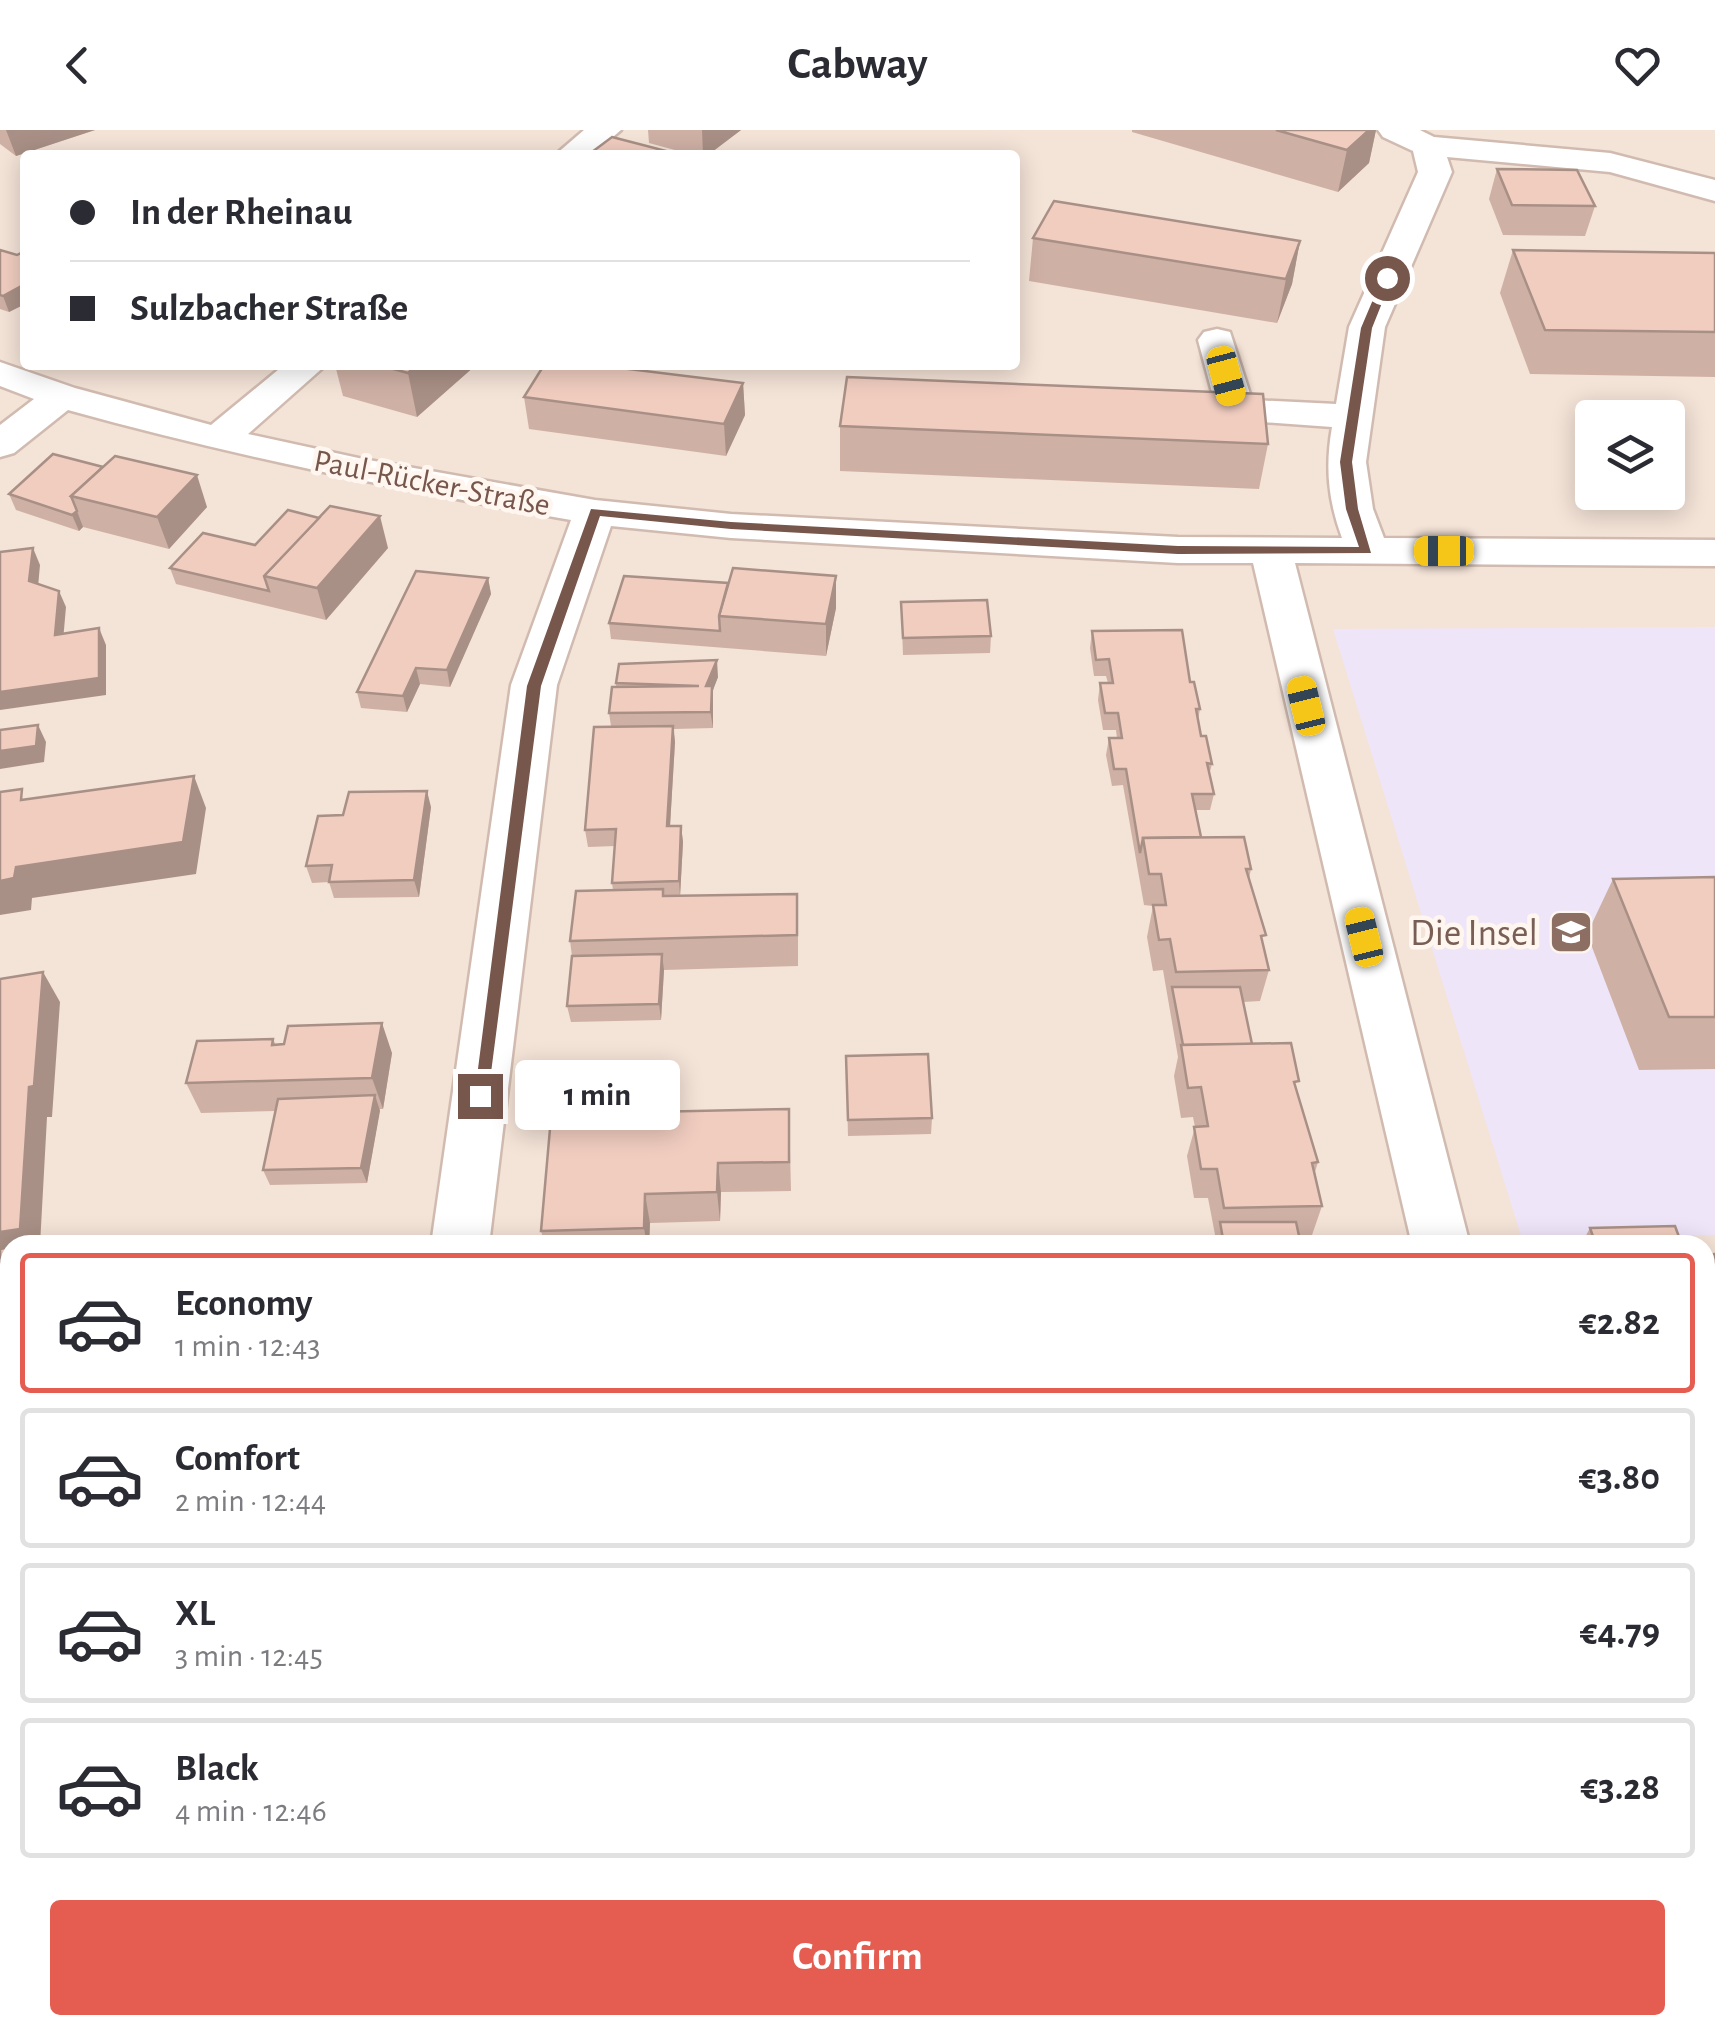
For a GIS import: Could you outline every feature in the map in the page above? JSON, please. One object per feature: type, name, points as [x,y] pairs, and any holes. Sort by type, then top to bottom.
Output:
[{"type":"street","points":[[578,150],[605,130]]},
{"type":"street","points":[[1394,130],[1428,146],[1604,162],[1678,176],[1715,191]]},
{"type":"street","points":[[1366,550],[1352,509],[1346,462],[1353,416],[1367,328],[1434,172],[1428,146]]},
{"type":"street","points":[[1217,340],[1236,411],[1353,416]]},
{"type":"street","points":[[218,439],[301,370]]},
{"type":"street","name":"Paul-Rücker-Straße","points":[[0,373],[61,396],[218,439],[363,472],[595,512],[731,526],[1178,550],[1715,552]]},
{"type":"street","points":[[0,445],[61,396]]},
{"type":"street","points":[[461,1235],[534,686],[595,512]]},
{"type":"street","points":[[1270,552],[1438,1235]]},
{"type":"shaded area","points":[[0,130],[1715,130],[1715,1235],[0,1235]]},
{"type":"shaded area","name":"Die Insel","points":[[1715,627],[1715,1235],[1521,1235],[1333,629]]},
{"type":"building","points":[[1276,130],[1369,130],[1347,150]]},
{"type":"building","points":[[612,137],[662,150],[595,150]]},
{"type":"building","points":[[1497,169],[1577,170],[1595,206],[1512,205]]},
{"type":"building","points":[[1054,201],[1300,241],[1286,279],[1033,238]]},
{"type":"building","points":[[0,250],[20,254],[20,287],[0,295]]},
{"type":"building","points":[[1513,250],[1715,253],[1715,332],[1545,330]]},
{"type":"building","points":[[541,370],[637,370],[743,383],[724,424],[524,397]]},
{"type":"building","points":[[847,377],[1263,394],[1268,444],[840,426]]},
{"type":"building","points":[[53,454],[103,467],[71,496],[77,511],[72,515],[9,494]]},
{"type":"building","points":[[115,456],[197,475],[157,517],[71,496]]},
{"type":"building","points":[[330,506],[380,516],[317,588],[264,576]]},
{"type":"building","points":[[288,510],[319,518],[264,576],[269,591],[170,568],[203,533],[255,545]]},
{"type":"building","points":[[33,548],[29,581],[59,591],[55,635],[99,628],[99,678],[0,692],[0,552]]},
{"type":"building","points":[[733,568],[836,576],[826,624],[719,616]]},
{"type":"building","points":[[416,571],[488,578],[447,670],[416,668],[403,696],[357,692]]},
{"type":"building","points":[[624,576],[728,583],[719,616],[720,631],[609,623]]},
{"type":"building","points":[[987,600],[991,636],[903,638],[901,602]]},
{"type":"building","points":[[1182,630],[1190,682],[1194,682],[1200,709],[1196,709],[1201,736],[1206,736],[1212,764],[1207,763],[1214,794],[1192,794],[1201,837],[1143,838],[1140,853],[1126,769],[1114,769],[1109,738],[1122,738],[1118,713],[1105,713],[1100,683],[1113,683],[1109,659],[1096,660],[1092,631]]},
{"type":"building","points":[[717,660],[706,686],[712,686],[711,712],[609,713],[612,687],[699,686],[616,683],[619,664]]},
{"type":"building","points":[[38,725],[36,746],[0,751],[0,730]]},
{"type":"building","points":[[673,726],[667,826],[681,826],[679,881],[612,883],[616,829],[585,830],[594,727]]},
{"type":"building","points":[[194,776],[183,842],[16,867],[14,878],[0,881],[0,792],[22,789],[21,800]]},
{"type":"building","points":[[427,791],[414,880],[329,882],[332,865],[306,866],[318,816],[343,815],[349,792]]},
{"type":"building","points":[[1244,837],[1251,869],[1246,869],[1266,935],[1261,936],[1269,970],[1176,972],[1170,939],[1159,940],[1153,905],[1166,905],[1161,874],[1149,874],[1143,838]]},
{"type":"building","points":[[1715,877],[1715,1017],[1669,1017],[1613,879]]},
{"type":"building","points":[[663,889],[663,896],[797,894],[797,935],[570,941],[576,891]]},
{"type":"building","points":[[662,954],[659,1004],[567,1006],[572,956]]},
{"type":"building","points":[[43,972],[34,1086],[29,1087],[20,1229],[0,1232],[0,979]]},
{"type":"building","points":[[1172,987],[1240,987],[1252,1044],[1183,1045]]},
{"type":"building","points":[[382,1023],[372,1078],[186,1083],[197,1041],[273,1039],[272,1045],[284,1044],[288,1026]]},
{"type":"building","points":[[1291,1043],[1299,1081],[1294,1082],[1318,1162],[1312,1163],[1322,1206],[1224,1208],[1217,1169],[1201,1169],[1194,1127],[1208,1126],[1201,1087],[1188,1088],[1181,1045]]},
{"type":"building","points":[[928,1054],[932,1118],[848,1120],[846,1056]]},
{"type":"building","points":[[375,1095],[361,1168],[263,1170],[278,1099]]},
{"type":"building","points":[[650,1104],[649,1112],[789,1109],[789,1162],[718,1163],[717,1192],[645,1194],[644,1228],[541,1231],[552,1106]]},
{"type":"building","points":[[1220,1222],[1296,1222],[1299,1235],[1222,1235]]},
{"type":"building","points":[[1675,1226],[1678,1235],[1592,1235],[1590,1228]]},
{"type":"place","name":"Die Insel","points":[[1571,932]]},
{"type":"route","points":[[480,1096],[534,686],[595,512],[731,526],[1178,550],[1366,550],[1352,509],[1346,462],[1367,328],[1387,278]]}]
